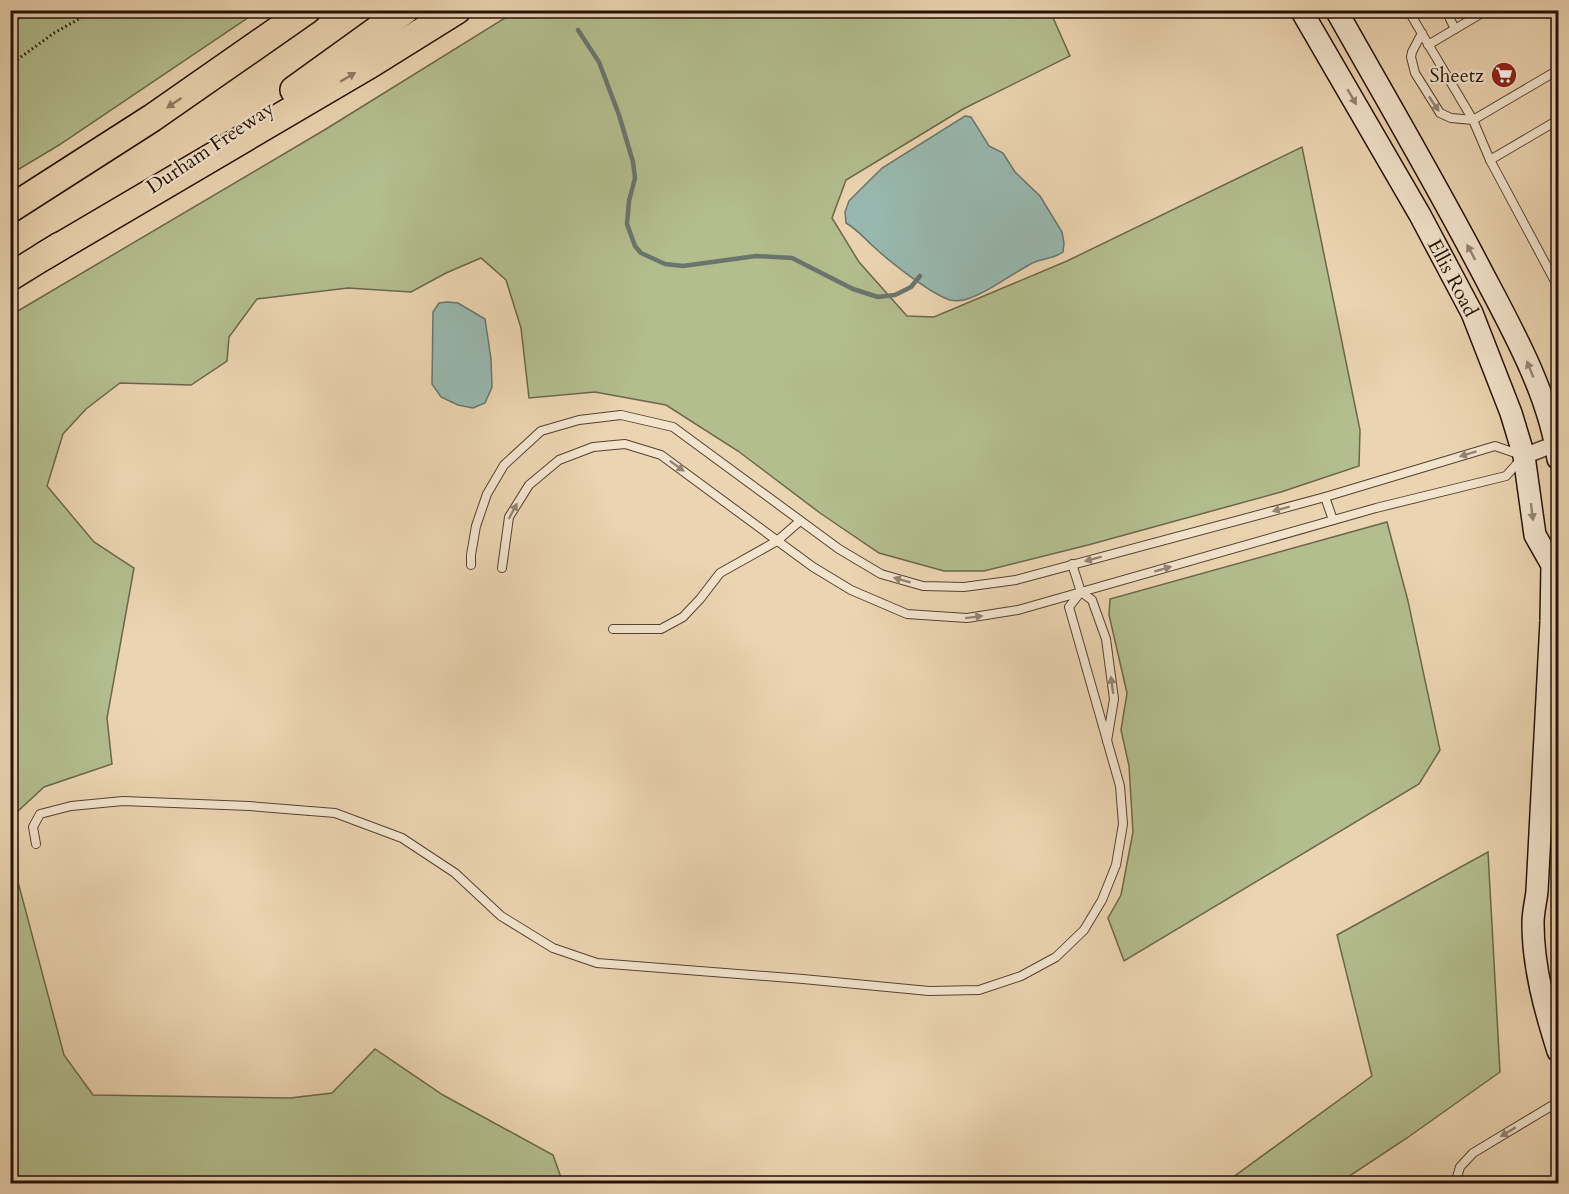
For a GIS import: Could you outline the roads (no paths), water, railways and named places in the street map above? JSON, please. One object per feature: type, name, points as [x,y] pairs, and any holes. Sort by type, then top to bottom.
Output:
[{"type":"highway","points":[[222,70],[292,10]]},
{"type":"highway","points":[[10,209],[152,118],[307,10]]},
{"type":"highway","name":"Durham Freeway","points":[[10,277],[238,130],[405,10]]},
{"type":"highway","points":[[44,256],[372,63],[457,10]]},
{"type":"main road","name":"Ellis Road","points":[[1301,10],[1420,215],[1472,313],[1511,413],[1524,456],[1535,535],[1555,559],[1537,891],[1533,922],[1543,999],[1558,1051]]},
{"type":"main road","points":[[1312,10],[1376,106],[1394,112]]},
{"type":"main road","name":"Ellis Road","points":[[1336,10],[1447,206],[1520,346],[1543,400],[1558,447]]},
{"type":"street","points":[[1524,456],[1558,447]]},
{"type":"lane","points":[[1408,10],[1473,120],[1490,160],[1558,284]]},
{"type":"lane","points":[[1466,10],[1471,19]]},
{"type":"lane","points":[[1428,45],[1486,10]]},
{"type":"lane","points":[[1449,19],[1455,29]]},
{"type":"lane","points":[[1422,33],[1411,57],[1415,73],[1440,112],[1451,118],[1473,120],[1558,70]]},
{"type":"lane","points":[[1490,160],[1558,120]]},
{"type":"lane","points":[[471,565],[476,526],[486,494],[504,465],[541,431],[579,420],[621,415],[672,427],[839,549],[881,574],[922,586],[964,587],[1016,580],[1325,497],[1496,446],[1524,456],[1506,476],[1376,508],[1018,610],[967,618],[907,614],[850,590],[813,567],[661,455],[625,444],[593,447],[559,460],[529,485],[509,517],[502,568]]},
{"type":"lane","points":[[1325,497],[1333,520]]},
{"type":"lane","points":[[613,629],[661,629],[683,617],[720,573],[777,541],[800,521]]},
{"type":"lane","points":[[1072,564],[1081,592],[1092,600],[1106,639],[1114,699],[1107,743]]},
{"type":"lane","points":[[36,844],[33,827],[40,814],[71,806],[123,801],[249,806],[335,813],[402,838],[455,873],[501,916],[553,948],[597,963],[928,991],[979,990],[1021,976],[1056,957],[1084,930],[1102,900],[1116,866],[1123,824],[1120,786],[1069,607],[1081,592]]},
{"type":"lane","points":[[1455,1184],[1460,1167],[1473,1153],[1558,1102]]},
{"type":"water","points":[[965,116],[971,117],[989,146],[1003,153],[1015,172],[1040,196],[1062,232],[1064,243],[1063,252],[1058,255],[1033,263],[972,297],[955,301],[932,291],[890,261],[846,223],[845,212],[849,201],[882,168]]},
{"type":"water","points":[[439,303],[458,303],[485,319],[491,359],[492,387],[485,403],[473,408],[458,405],[441,397],[432,384],[433,312]]},
{"type":"waterway","points":[[578,30],[599,62],[619,115],[633,162],[635,178],[629,201],[627,224],[635,246],[641,253],[665,264],[683,266],[756,256],[792,258],[853,289],[878,297],[895,295],[911,287],[920,276]]},
{"type":"place","name":"Sheetz","points":[[1504,75]]}]
